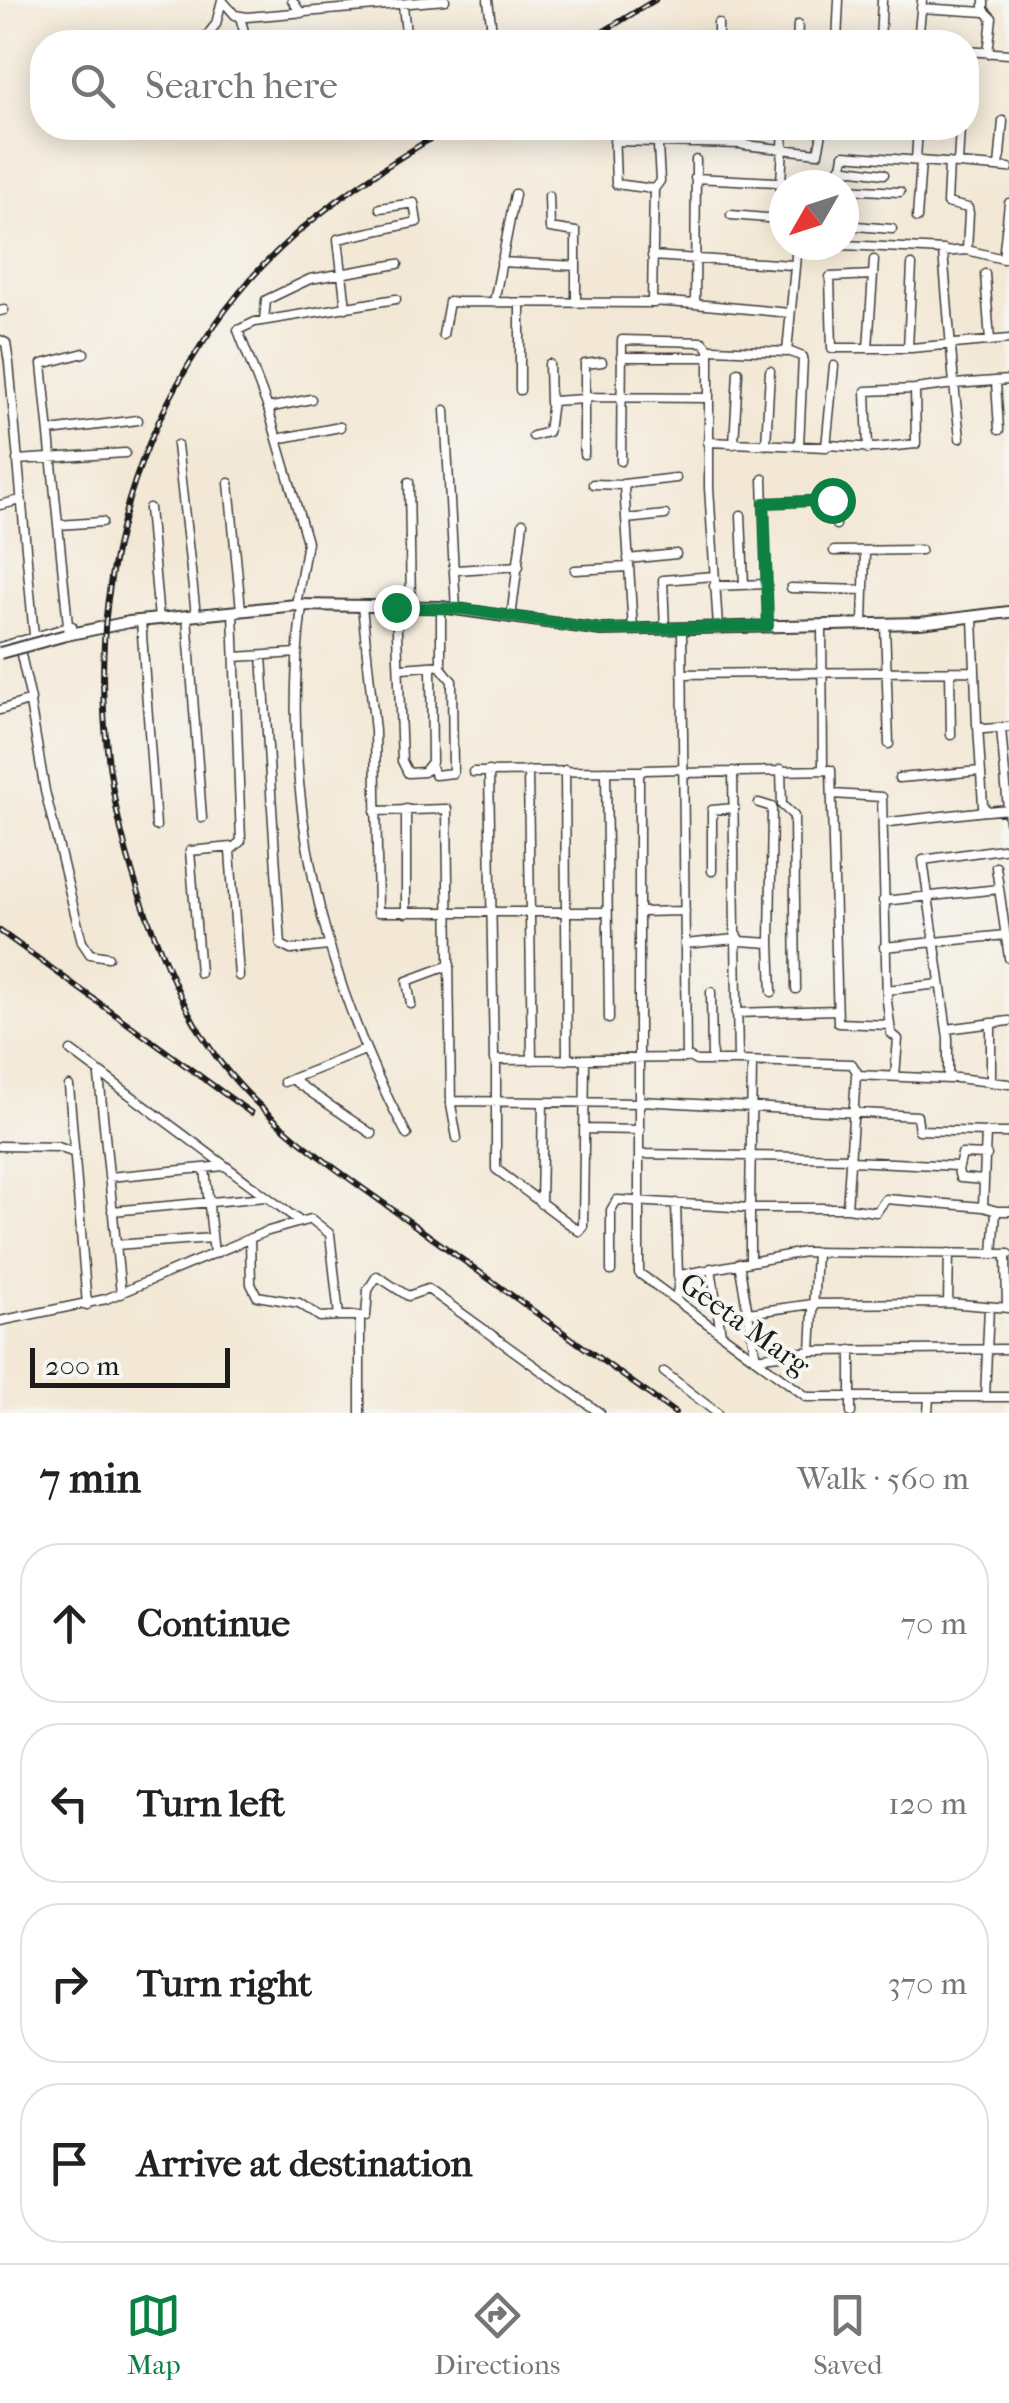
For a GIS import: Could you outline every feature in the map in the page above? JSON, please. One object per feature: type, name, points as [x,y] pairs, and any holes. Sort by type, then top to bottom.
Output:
[{"type":"main road","points":[[0,648],[70,630],[299,606],[441,607],[562,626],[633,630],[885,624],[1009,612]]},
{"type":"street","points":[[211,30],[222,0],[240,17],[244,30]]},
{"type":"street","points":[[292,0],[301,13]]},
{"type":"street","points":[[322,0],[323,13]]},
{"type":"street","points":[[356,0],[357,11]]},
{"type":"street","points":[[240,17],[357,11],[445,0]]},
{"type":"street","points":[[488,0],[492,30]]},
{"type":"street","points":[[838,30],[839,0]]},
{"type":"street","points":[[881,30],[882,0]]},
{"type":"street","points":[[984,0],[985,12]]},
{"type":"street","points":[[919,30],[922,4],[985,12],[992,18],[988,53]]},
{"type":"street","points":[[403,6],[405,30]]},
{"type":"street","points":[[718,23],[718,30]]},
{"type":"street","points":[[797,30],[798,25]]},
{"type":"street","points":[[979,52],[1009,54]]},
{"type":"street","points":[[884,174],[840,168],[844,155],[1004,167],[1003,121]]},
{"type":"street","points":[[654,303],[654,189],[660,182],[658,140]]},
{"type":"street","points":[[781,170],[783,140]]},
{"type":"street","points":[[654,189],[616,184],[614,141],[742,144],[820,152],[822,140]]},
{"type":"street","points":[[917,218],[918,140]]},
{"type":"street","points":[[958,140],[948,204],[969,210],[967,250]]},
{"type":"street","points":[[694,304],[696,160]]},
{"type":"street","points":[[695,178],[769,181]]},
{"type":"street","points":[[859,188],[900,192]]},
{"type":"street","points":[[494,302],[516,194]]},
{"type":"street","points":[[549,196],[550,228],[576,232],[576,302]]},
{"type":"street","points":[[346,308],[338,239],[417,222],[414,202],[380,208]]},
{"type":"street","points":[[859,246],[967,250],[1005,261],[1009,203]]},
{"type":"street","points":[[732,215],[769,219]]},
{"type":"street","points":[[859,226],[892,229]]},
{"type":"street","points":[[944,250],[960,438]]},
{"type":"street","points":[[652,256],[792,266]]},
{"type":"street","points":[[621,357],[783,354],[788,350],[793,260]]},
{"type":"street","points":[[868,348],[874,260]]},
{"type":"street","points":[[502,262],[576,266]]},
{"type":"street","points":[[264,320],[266,300],[310,279],[398,264]]},
{"type":"street","points":[[908,348],[912,265]]},
{"type":"street","points":[[873,275],[835,274],[830,279],[831,346],[908,348],[1009,340]]},
{"type":"street","points":[[986,274],[990,341]]},
{"type":"street","points":[[396,299],[244,324],[238,333],[268,408],[307,542],[297,654],[301,796],[328,946],[365,1050],[408,1135]]},
{"type":"street","points":[[520,302],[520,390]]},
{"type":"street","points":[[443,336],[447,303],[694,304],[790,313]]},
{"type":"street","points":[[622,460],[621,357],[626,339],[703,342],[710,354],[708,442],[718,627]]},
{"type":"street","points":[[0,340],[6,343],[34,636]]},
{"type":"street","points":[[788,350],[803,357],[799,446]]},
{"type":"street","points":[[0,648],[34,636],[70,630],[42,362],[84,352]]},
{"type":"street","points":[[584,454],[585,364],[602,362]]},
{"type":"street","points":[[534,436],[548,432],[549,364]]},
{"type":"street","points":[[828,445],[834,366]]},
{"type":"street","points":[[766,445],[770,371]]},
{"type":"street","points":[[734,444],[738,372]]},
{"type":"street","points":[[868,448],[866,392],[1009,380]]},
{"type":"street","points":[[996,382],[1000,430]]},
{"type":"street","points":[[708,442],[868,448],[917,442],[915,389]]},
{"type":"street","points":[[550,402],[622,397],[708,398]]},
{"type":"street","points":[[268,408],[311,399]]},
{"type":"street","points":[[445,410],[456,609]]},
{"type":"street","points":[[50,431],[138,420]]},
{"type":"street","points":[[278,439],[340,427]]},
{"type":"street","points":[[178,445],[202,818]]},
{"type":"street","points":[[17,460],[125,453]]},
{"type":"street","points":[[593,484],[676,478]]},
{"type":"street","points":[[763,479],[768,626]]},
{"type":"street","points":[[409,482],[411,606]]},
{"type":"street","points":[[200,973],[190,850],[233,847],[241,841],[237,611],[229,483]]},
{"type":"street","points":[[623,484],[633,630]]},
{"type":"street","points":[[0,504],[21,500]]},
{"type":"street","points":[[764,503],[832,500],[836,525]]},
{"type":"street","points":[[149,508],[159,620]]},
{"type":"street","points":[[626,519],[665,515]]},
{"type":"street","points":[[740,515],[744,585]]},
{"type":"street","points":[[58,525],[102,522]]},
{"type":"street","points":[[511,618],[523,523]]},
{"type":"street","points":[[834,551],[920,550]]},
{"type":"street","points":[[863,625],[866,552]]},
{"type":"street","points":[[575,570],[676,554]]},
{"type":"street","points":[[456,570],[519,566]]},
{"type":"street","points":[[665,630],[663,580],[767,584]]},
{"type":"street","points":[[792,588],[864,590]]},
{"type":"street","points":[[362,606],[375,732],[376,909],[380,913],[449,914],[607,912]]},
{"type":"street","points":[[396,607],[402,668],[402,767],[408,774],[430,768]]},
{"type":"street","points":[[402,668],[435,666],[452,681],[453,773],[436,775],[430,768],[435,666],[441,607]]},
{"type":"street","points":[[974,617],[980,771],[986,810]]},
{"type":"street","points":[[141,621],[156,826]]},
{"type":"street","points":[[885,624],[889,744]]},
{"type":"street","points":[[822,626],[823,768]]},
{"type":"street","points":[[682,629],[687,1056]]},
{"type":"street","points":[[18,641],[82,942],[90,954],[108,956]]},
{"type":"street","points":[[235,658],[297,654]]},
{"type":"street","points":[[262,656],[281,944],[291,950],[328,946]]},
{"type":"street","points":[[950,671],[952,735]]},
{"type":"street","points":[[682,674],[975,671]]},
{"type":"street","points":[[0,710],[30,703]]},
{"type":"street","points":[[978,726],[1005,727],[1009,820]]},
{"type":"street","points":[[781,769],[782,805],[794,816],[796,988]]},
{"type":"street","points":[[565,770],[567,1060]]},
{"type":"street","points":[[473,772],[831,770],[837,1010],[842,1026],[890,1025]]},
{"type":"street","points":[[489,771],[496,1169],[581,1230],[586,1060]]},
{"type":"street","points":[[528,771],[532,1060]]},
{"type":"street","points":[[606,771],[609,1020]]},
{"type":"street","points":[[639,1202],[640,771]]},
{"type":"street","points":[[898,778],[980,771]]},
{"type":"street","points":[[733,772],[738,1061]]},
{"type":"street","points":[[832,794],[882,796],[884,947],[890,1025],[898,1039],[895,1076]]},
{"type":"street","points":[[759,803],[772,807],[772,992]]},
{"type":"street","points":[[375,810],[447,808],[451,1101],[457,1138]]},
{"type":"street","points":[[712,871],[712,810],[734,808]]},
{"type":"street","points":[[406,809],[406,913]]},
{"type":"street","points":[[890,822],[1008,809]]},
{"type":"street","points":[[233,847],[240,976]]},
{"type":"street","points":[[950,1080],[925,858],[1009,848]]},
{"type":"street","points":[[996,867],[1009,958]]},
{"type":"street","points":[[883,901],[1000,889]]},
{"type":"street","points":[[641,912],[685,911]]},
{"type":"street","points":[[884,947],[1006,935]]},
{"type":"street","points":[[685,944],[736,938],[795,941]]},
{"type":"street","points":[[411,1004],[406,983],[450,965]]},
{"type":"street","points":[[886,990],[940,984]]},
{"type":"street","points":[[711,992],[712,1061]]},
{"type":"street","points":[[736,1013],[837,1010]]},
{"type":"street","points":[[946,1029],[1009,1021]]},
{"type":"street","points":[[991,1023],[991,1082]]},
{"type":"street","points":[[365,1050],[288,1081],[372,1134]]},
{"type":"street","points":[[71,1051],[298,1220]]},
{"type":"street","points":[[496,1061],[687,1056],[712,1061],[852,1064],[858,1074],[847,1208]]},
{"type":"street","points":[[750,1260],[752,1062]]},
{"type":"street","points":[[858,1074],[1009,1084]]},
{"type":"street","points":[[100,1076],[121,1294]]},
{"type":"street","points":[[69,1086],[87,1305]]},
{"type":"street","points":[[451,1101],[752,1104],[917,1116],[919,1130],[1009,1133]]},
{"type":"street","points":[[541,1204],[543,1102]]},
{"type":"street","points":[[584,1130],[640,1130]]},
{"type":"street","points":[[983,1207],[988,1133]]},
{"type":"street","points":[[0,1146],[58,1147],[74,1153]]},
{"type":"street","points":[[640,1154],[959,1167]]},
{"type":"street","points":[[984,1180],[960,1178],[959,1167],[962,1154],[987,1155]]},
{"type":"street","points":[[108,1177],[224,1166]]},
{"type":"street","points":[[205,1168],[214,1254]]},
{"type":"street","points":[[112,1210],[266,1198]]},
{"type":"street","points":[[611,1270],[612,1204],[847,1208],[876,1212],[886,1199],[1009,1211]]},
{"type":"street","name":"Geeta Marg","points":[[639,1202],[639,1273],[806,1396],[1009,1397]]},
{"type":"street","points":[[676,1203],[676,1300]]},
{"type":"street","points":[[992,1254],[997,1210]]},
{"type":"street","points":[[0,1321],[87,1305],[121,1294],[298,1220],[316,1220],[329,1231],[339,1316]]},
{"type":"street","points":[[116,1245],[212,1238]]},
{"type":"street","points":[[250,1238],[251,1284],[257,1296],[299,1303],[320,1316],[360,1318],[367,1315],[368,1290],[377,1276],[408,1296],[428,1289],[590,1410],[600,1413]]},
{"type":"street","points":[[678,1276],[750,1260],[816,1252],[1008,1254],[1008,1308],[948,1303],[813,1304],[748,1313]]},
{"type":"street","points":[[812,1352],[816,1252]]},
{"type":"street","points":[[948,1254],[948,1303]]},
{"type":"street","points":[[739,1263],[755,1358],[851,1350],[1009,1348]]},
{"type":"street","points":[[711,1268],[721,1334]]},
{"type":"street","points":[[985,1397],[989,1307]]},
{"type":"street","points":[[360,1318],[360,1413]]},
{"type":"street","points":[[851,1350],[851,1413]]},
{"type":"street","points":[[664,1372],[717,1413]]},
{"type":"street","points":[[928,1398],[928,1413]]},
{"type":"railway","points":[[606,30],[655,0]]},
{"type":"railway","points":[[429,140],[310,222],[261,268],[189,365],[150,441],[123,520],[108,602],[103,685],[109,768],[127,852],[154,934],[195,1024],[229,1073],[271,1117],[318,1156],[675,1413]]},
{"type":"railway","points":[[0,931],[251,1113]]},
{"type":"route","points":[[396,607],[463,609],[600,630],[768,626],[764,503],[832,500]]}]
